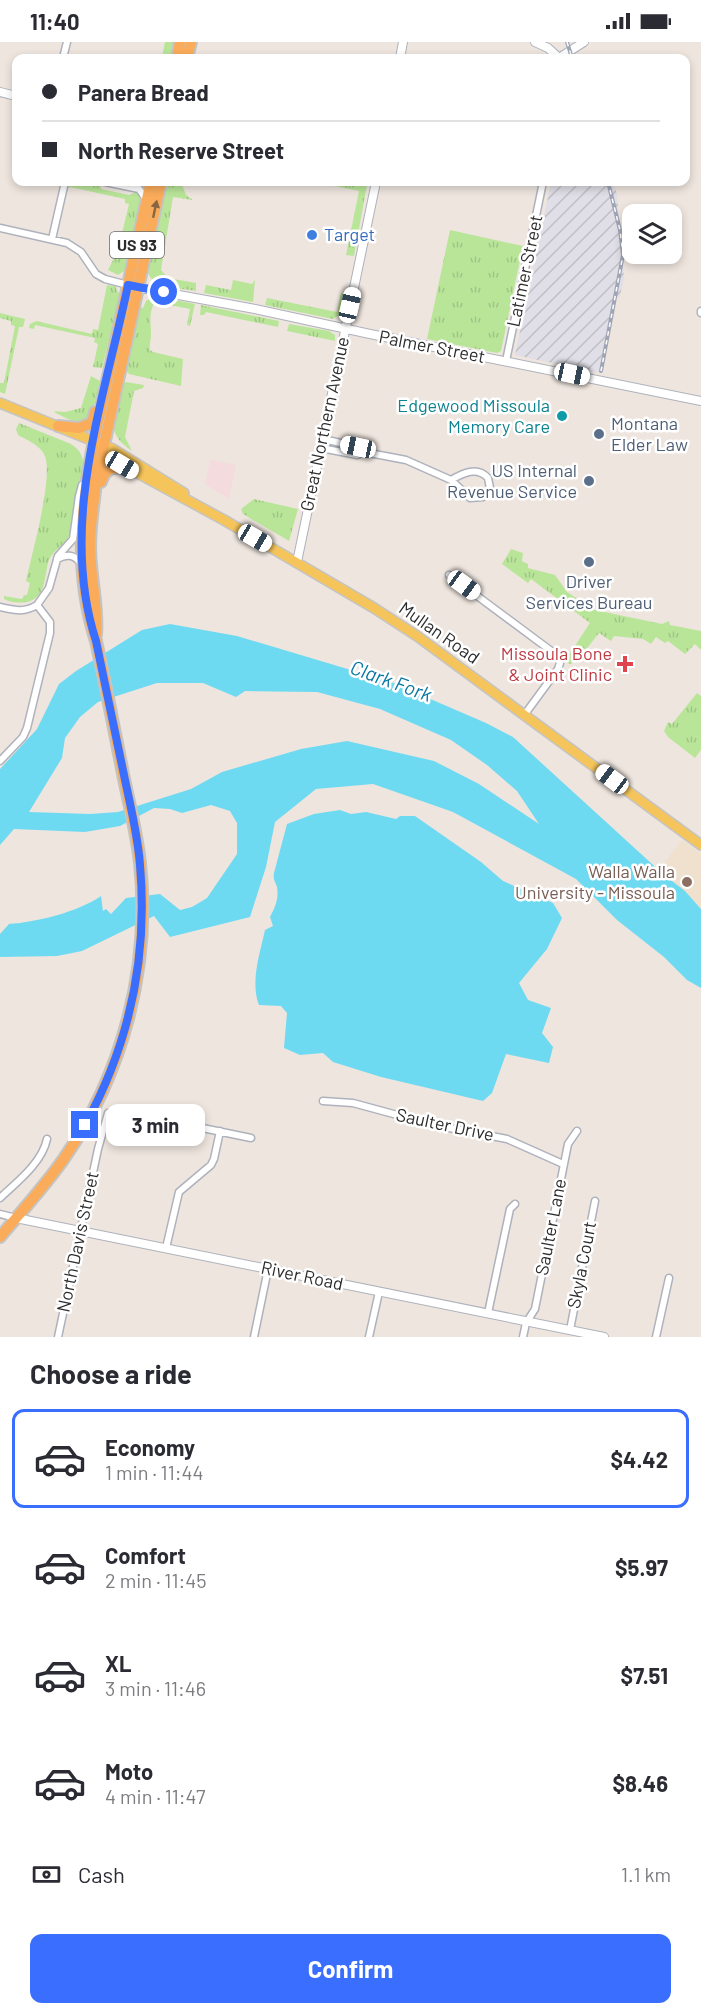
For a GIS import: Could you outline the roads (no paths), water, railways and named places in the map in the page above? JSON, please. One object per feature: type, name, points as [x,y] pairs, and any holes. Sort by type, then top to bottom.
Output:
[{"type":"highway","name":"US 93","points":[[96,641],[98,615],[91,565],[90,531],[98,444],[123,308],[133,286],[149,186]]},
{"type":"highway","name":"US 93","points":[[96,641],[88,616],[82,564],[82,509],[133,286],[160,186]]},
{"type":"highway","points":[[58,426],[79,428],[92,423],[113,332],[123,308]]},
{"type":"highway","points":[[90,531],[104,473],[114,467],[133,472]]},
{"type":"highway","points":[[0,1237],[72,1147],[108,1078],[129,1017],[137,976],[141,940],[140,863],[137,838],[96,641]]},
{"type":"main road","name":"Mullan Road","points":[[0,403],[114,449],[205,509]]},
{"type":"main road","name":"Mullan Road","points":[[98,444],[110,458],[133,472],[205,509],[297,562],[417,636],[701,845]]},
{"type":"street","points":[[535,42],[555,54]]},
{"type":"street","points":[[566,54],[584,42]]},
{"type":"street","points":[[52,239],[64,186]]},
{"type":"street","points":[[125,186],[139,189],[147,199]]},
{"type":"street","name":"Great Northern Avenue","points":[[297,562],[375,186]]},
{"type":"street","name":"Latimer Street","points":[[506,361],[542,186]]},
{"type":"street","points":[[0,228],[67,243],[75,248],[96,274],[105,279],[133,286]]},
{"type":"street","name":"Palmer Street","points":[[133,286],[233,304],[701,401]]},
{"type":"street","points":[[322,443],[357,455],[364,452],[406,460],[451,480],[472,499],[483,497],[490,488],[488,478],[478,471],[471,471],[451,480]]},
{"type":"street","points":[[0,607],[20,611],[30,609],[37,605],[49,588],[56,560],[73,539],[79,496],[82,485],[87,480]]},
{"type":"street","points":[[56,560],[62,556],[71,555],[82,564]]},
{"type":"street","points":[[449,574],[558,656],[560,663],[558,669],[525,714]]},
{"type":"street","points":[[0,761],[23,737],[27,728],[50,633],[50,622],[37,605]]},
{"type":"street","name":"Saulter Drive","points":[[323,1101],[353,1103],[434,1125],[507,1139],[563,1164]]},
{"type":"street","name":"North Davis Street","points":[[60,1336],[98,1149],[108,1113]]},
{"type":"street","points":[[188,1125],[252,1138]]},
{"type":"street","points":[[166,1248],[179,1191],[213,1162],[220,1131]]},
{"type":"street","name":"Saulter Lane","points":[[523,1337],[526,1323],[536,1310],[563,1164],[568,1144],[577,1131]]},
{"type":"street","points":[[0,1198],[24,1176],[46,1147],[47,1139]]},
{"type":"street","name":"Skyla Court","points":[[570,1330],[595,1201]]},
{"type":"street","points":[[488,1313],[510,1209],[515,1204]]},
{"type":"street","name":"River Road","points":[[0,1214],[488,1313],[526,1323],[604,1337]]},
{"type":"street","points":[[254,1337],[268,1269]]},
{"type":"street","points":[[656,1337],[669,1278]]},
{"type":"street","points":[[369,1337],[379,1292]]},
{"type":"water","points":[[170,624],[237,636],[391,682],[513,737],[663,874],[685,891],[701,909],[701,988],[687,980],[664,957],[617,920],[576,879],[453,812],[373,784],[316,789],[275,822],[266,867],[250,917],[170,937],[154,916],[82,951],[57,956],[0,957],[0,934],[9,924],[57,915],[81,907],[101,896],[103,911],[106,909],[111,914],[126,898],[160,894],[180,910],[192,907],[207,898],[237,854],[237,823],[230,811],[211,805],[182,813],[170,809],[154,808],[120,826],[85,832],[14,829],[0,845],[0,769],[37,729],[59,684],[142,630]],"holes":[[[157,683],[203,683],[236,697],[245,691],[317,692],[380,709],[451,740],[487,765],[517,791],[539,824],[479,784],[434,761],[347,741],[301,749],[222,772],[191,789],[118,812],[90,814],[29,812],[62,758],[65,738],[80,717],[98,702]]]},
{"type":"water","points":[[340,810],[351,814],[366,812],[396,819],[400,816],[415,816],[481,862],[503,881],[553,903],[562,918],[547,949],[519,983],[528,1000],[551,1008],[542,1033],[553,1047],[549,1063],[506,1054],[492,1093],[483,1101],[381,1077],[333,1062],[323,1053],[300,1055],[284,1048],[287,1013],[281,1006],[259,1005],[255,987],[265,930],[273,926],[270,917],[277,895],[274,873],[287,824],[314,814]]},
{"type":"railway","points":[[567,42],[571,54]]},
{"type":"railway","points":[[601,371],[623,255],[620,230],[609,186]]},
{"type":"place","name":"Target","points":[[312,235]]},
{"type":"place","name":"Edgewood Missoula Memory Care","points":[[562,416]]},
{"type":"place","name":"Montana Elder Law","points":[[599,434]]},
{"type":"place","name":"US Internal Revenue Service","points":[[589,481]]},
{"type":"place","name":"Driver Services Bureau","points":[[589,562]]},
{"type":"place","name":"Missoula Bone & Joint Clinic","points":[[625,664]]},
{"type":"place","name":"Walla Walla University - Missoula","points":[[687,882]]},
{"type":"water label","name":"Clark Fork","points":[[391,681]]}]
